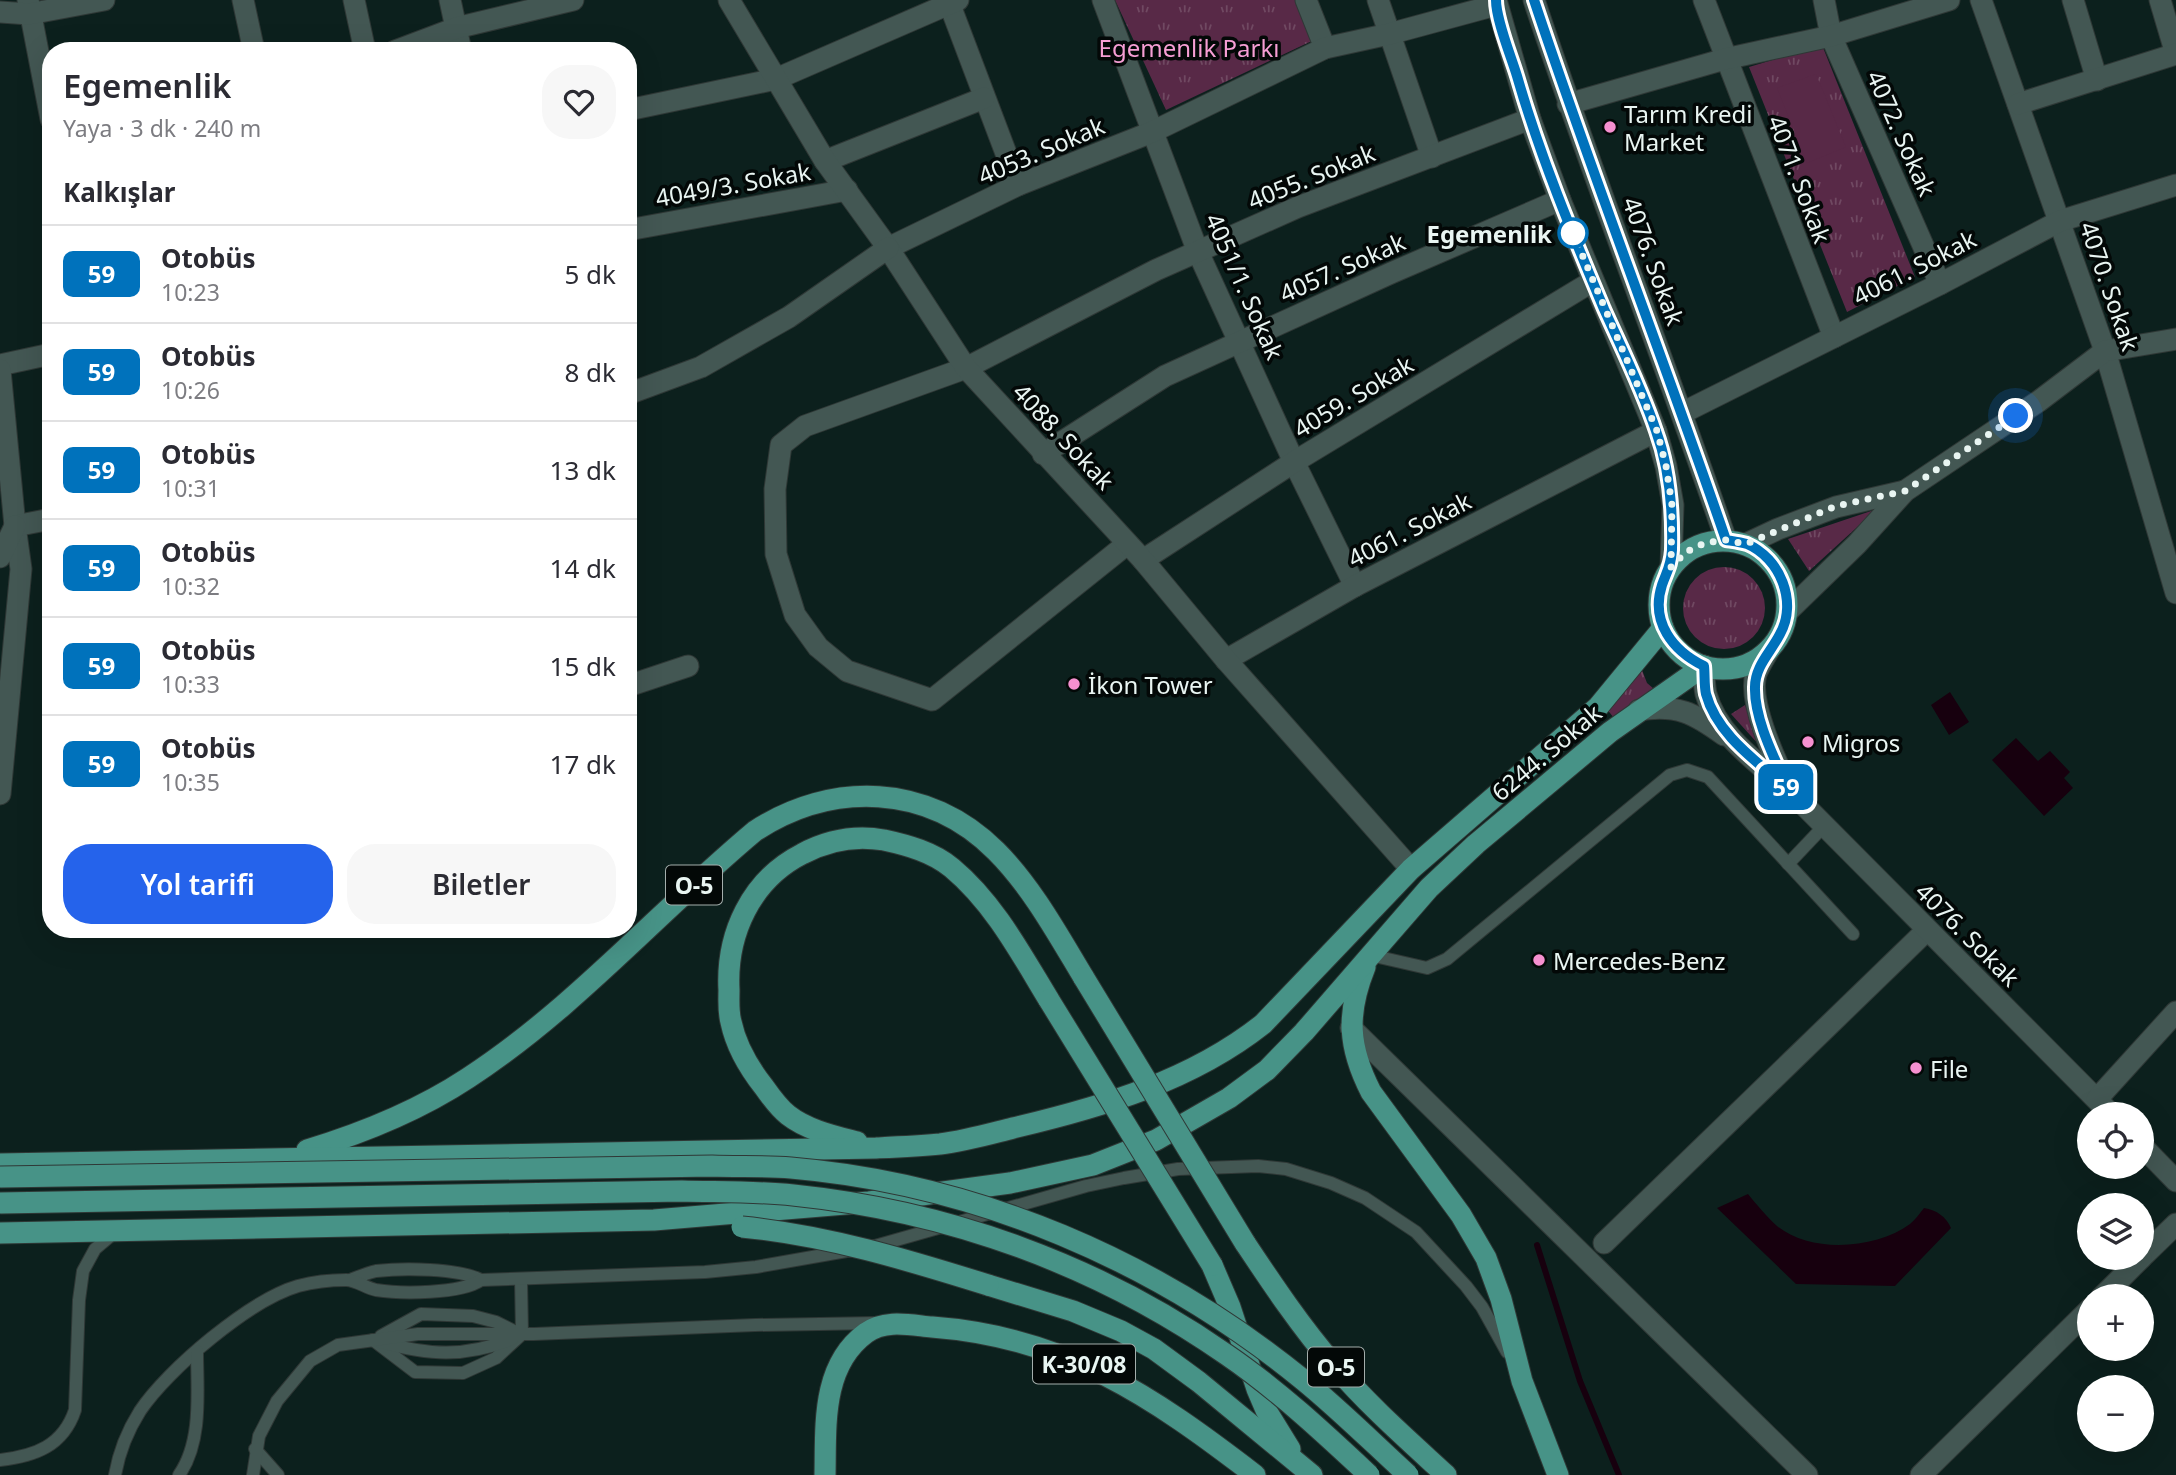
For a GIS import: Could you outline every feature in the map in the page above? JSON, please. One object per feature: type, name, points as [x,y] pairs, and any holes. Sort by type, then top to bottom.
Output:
[{"type":"main road","points":[[1736,542],[1764,555],[1778,571],[1786,591],[1787,612],[1781,633],[1769,650],[1755,660],[1739,667],[1721,669],[1704,666],[1673,645],[1663,628],[1659,607],[1662,586],[1671,567],[1686,552],[1705,543],[1736,542]]},
{"type":"main road","name":"6244. Sokak","points":[[284,1157],[876,1148],[950,1142],[1057,1117],[1146,1090],[1209,1060],[1251,1034],[1275,1013],[1412,869],[1598,707],[1663,628]]},
{"type":"main road","name":"6244. Sokak","points":[[654,1220],[838,1206],[965,1190],[1058,1173],[1116,1157],[1156,1140],[1239,1092],[1267,1070],[1304,1032],[1429,888],[1476,844],[1639,710],[1704,666]]},
{"type":"main road","name":"O-5","points":[[284,1157],[338,1141],[386,1122],[466,1080],[551,1016],[755,831],[799,808],[838,797],[868,796],[919,804],[947,816],[982,838],[1003,858],[1040,906],[1245,1243],[1290,1309],[1335,1367],[1446,1475]]},
{"type":"main road","name":"O-5","points":[[876,1148],[823,1132],[789,1116],[757,1078],[737,1041],[729,1007],[731,946],[741,916],[769,876],[813,848],[846,839],[876,839],[924,852],[950,866],[980,896],[1005,930],[1212,1265],[1230,1307],[1266,1410],[1307,1471]]},
{"type":"main road","points":[[1370,955],[1356,994],[1351,1028],[1356,1056],[1371,1092],[1461,1214],[1486,1258],[1501,1299],[1522,1381],[1558,1475]]},
{"type":"main road","points":[[0,1164],[284,1157]]},
{"type":"main road","points":[[0,1178],[712,1166],[790,1168],[900,1184],[989,1208],[1059,1234],[1131,1267],[1193,1301],[1303,1379],[1408,1475]]},
{"type":"main road","points":[[0,1203],[682,1191],[791,1194],[891,1209],[1032,1250],[1133,1298],[1198,1336],[1248,1370],[1309,1419],[1369,1475]]},
{"type":"main road","points":[[0,1233],[654,1220],[742,1227],[819,1238],[1073,1311],[1121,1331],[1154,1349],[1199,1382],[1307,1471]]},
{"type":"main road","points":[[825,1475],[826,1411],[838,1368],[858,1340],[871,1329],[886,1324]]},
{"type":"main road","name":"K-30/08","points":[[886,1324],[948,1328],[1017,1341],[1077,1360],[1150,1400],[1255,1475]]},
{"type":"street","points":[[0,12],[104,0]]},
{"type":"street","points":[[243,0],[252,42]]},
{"type":"street","points":[[354,0],[363,42]]},
{"type":"street","points":[[450,0],[459,42]]},
{"type":"street","points":[[419,42],[456,28],[568,0]]},
{"type":"street","name":"4088. Sokak","points":[[729,0],[825,161],[888,248],[966,368],[1143,560],[1226,660],[1412,869]]},
{"type":"street","name":"4051/1. Sokak","points":[[1103,0],[1198,252],[1241,341],[1294,462],[1355,586]]},
{"type":"street","points":[[1306,0],[1325,48]]},
{"type":"street","points":[[1378,0],[1432,157]]},
{"type":"street","name":"4076. Sokak","points":[[1534,0],[1568,104],[1682,413],[1736,542]]},
{"type":"street","name":"4071. Sokak","points":[[1704,0],[1833,337]]},
{"type":"street","name":"4072. Sokak","points":[[1824,0],[1830,36],[1940,284]]},
{"type":"street","points":[[1568,104],[1725,59],[1830,36],[1949,0]]},
{"type":"street","name":"4070. Sokak","points":[[1981,0],[2105,351],[2176,593]]},
{"type":"street","points":[[2073,0],[2098,80]]},
{"type":"street","points":[[2018,104],[2176,54],[2160,0]]},
{"type":"street","points":[[637,108],[776,79],[952,1],[984,98],[1018,185]]},
{"type":"street","points":[[1496,2],[1530,119],[1560,200],[1657,431],[1672,505],[1671,567]]},
{"type":"street","name":"4053. Sokak","points":[[637,391],[701,368],[789,317],[888,248],[1018,185],[1152,132],[1325,48],[1389,34],[1496,2]]},
{"type":"street","points":[[29,7],[42,73]]},
{"type":"street","points":[[825,161],[984,98]]},
{"type":"street","name":"4055. Sokak","points":[[1128,544],[932,701],[847,671],[818,647],[795,615],[776,554],[775,489],[781,446],[805,426],[966,368],[1156,270],[1298,207],[1530,119]]},
{"type":"street","name":"4061. Sokak","points":[[1682,413],[2060,221],[2176,185]]},
{"type":"street","name":"4049/3. Sokak","points":[[637,228],[847,190]]},
{"type":"street","name":"4057. Sokak","points":[[1043,454],[1165,376],[1560,200]]},
{"type":"street","name":"4059. Sokak","points":[[1143,560],[1294,462],[1593,281]]},
{"type":"street","points":[[1787,612],[1857,544],[1905,491],[2039,401],[2105,351],[2176,340]]},
{"type":"street","points":[[0,794],[21,569],[3,444],[0,368],[42,356]]},
{"type":"street","name":"4061. Sokak","points":[[1226,660],[1355,586],[1657,431]]},
{"type":"street","points":[[1736,542],[1836,506],[1905,491]]},
{"type":"street","points":[[15,526],[42,521]]},
{"type":"street","points":[[0,557],[15,526]]},
{"type":"street","name":"4076. Sokak","points":[[1769,650],[1756,674],[1755,689],[1769,744],[1788,789]]},
{"type":"street","points":[[637,683],[688,666]]},
{"type":"street","name":"4076. Sokak","points":[[1704,666],[1706,693],[1717,718],[1737,745],[1788,789],[2100,1102]]},
{"type":"street","points":[[1639,710],[1657,707],[1684,710],[1737,745]]},
{"type":"street","points":[[1604,1243],[1927,930]]},
{"type":"street","points":[[2097,1099],[2176,1012]]},
{"type":"street","points":[[1351,1028],[1807,1475]]},
{"type":"street","points":[[2154,1158],[2176,1181]]},
{"type":"street","points":[[2154,1246],[2176,1224]]},
{"type":"street","points":[[2115,1284],[2130,1270]]},
{"type":"street","points":[[1922,1475],[2077,1322]]},
{"type":"lane","points":[[1370,955],[1427,968],[1447,959],[1670,775],[1687,770],[1708,777],[1853,934]]},
{"type":"lane","points":[[1788,864],[1824,826]]},
{"type":"lane","points":[[115,1475],[130,1427],[142,1408],[181,1366],[221,1329],[281,1292],[317,1282],[350,1280],[377,1271],[451,1271],[465,1273],[481,1280],[705,1272],[756,1267],[875,1246],[1073,1189],[1178,1168],[1258,1166],[1286,1169],[1331,1183],[1365,1198],[1416,1232],[1454,1272],[1482,1307],[1522,1381]]},
{"type":"lane","points":[[0,1460],[32,1454],[52,1444],[72,1419],[75,1410],[79,1300],[83,1271],[95,1249],[116,1231]]},
{"type":"lane","points":[[521,1279],[522,1335],[496,1358],[463,1373],[415,1371],[373,1340],[421,1314],[473,1316],[496,1322],[522,1335]]},
{"type":"lane","points":[[350,1280],[377,1290],[421,1291],[457,1289],[474,1285],[481,1280]]},
{"type":"lane","name":"K-30/08","points":[[253,1475],[255,1449],[265,1422],[277,1401],[310,1361],[338,1345],[418,1334],[522,1335],[755,1325],[886,1324]]},
{"type":"lane","points":[[179,1475],[192,1447],[197,1395],[197,1351]]},
{"type":"lane","points":[[255,1449],[278,1475]]},
{"type":"green space","name":"Egemenlik Parkı","points":[[1115,0],[1298,0],[1316,39],[1166,110]]},
{"type":"green space","points":[[1822,45],[1915,277],[1847,312],[1749,67]]},
{"type":"green space","points":[[1816,74],[1846,147],[1807,163],[1777,88]]},
{"type":"green space","points":[[1877,509],[1809,571],[1788,539]]},
{"type":"green space","points":[[1724,567],[1740,570],[1753,579],[1762,592],[1765,608],[1762,624],[1753,637],[1740,646],[1724,649],[1708,646],[1695,637],[1686,624],[1683,608],[1686,592],[1695,579],[1708,570]]},
{"type":"green space","points":[[1642,670],[1647,683],[1654,689],[1614,718],[1606,708]]},
{"type":"green space","points":[[1745,705],[1760,746],[1731,714]]},
{"type":"shaded area","points":[[1950,692],[1969,722],[1949,735],[1931,705]]},
{"type":"shaded area","points":[[2016,738],[2038,761],[2050,751],[2070,772],[2064,778],[2073,788],[2044,816],[1992,760]]},
{"type":"shaded area","points":[[1748,1194],[1777,1226],[1807,1241],[1843,1245],[1880,1239],[1910,1224],[1924,1208],[1940,1215],[1951,1228],[1895,1286],[1796,1284],[1717,1208]]},
{"type":"waterway","points":[[1537,1245],[1580,1381],[1619,1475]]},
{"type":"bus line","name":"59","points":[[1496,0],[1530,119],[1560,200],[1657,431],[1672,505],[1671,567],[1662,586],[1659,607],[1663,628],[1673,645],[1704,666],[1706,693],[1717,718],[1737,745],[1788,789],[1769,744],[1755,689],[1756,674],[1781,633],[1787,612],[1786,591],[1778,571],[1764,555],[1746,544],[1726,540],[1568,104],[1534,0]]},
{"type":"place","name":"Tarım Kredi Market","points":[[1610,127]]},
{"type":"place","name":"Egemenlik","points":[[1573,233]]},
{"type":"place","name":"İkon Tower","points":[[1074,684]]},
{"type":"place","name":"Migros","points":[[1808,742]]},
{"type":"place","name":"Mercedes-Benz","points":[[1539,960]]},
{"type":"place","name":"File","points":[[1916,1068]]},
{"type":"route","points":[[1573,233],[1657,431],[1672,505],[1671,567],[1686,552],[1705,543],[1726,540],[1746,544],[1836,506],[1905,491],[2016,416]]}]
